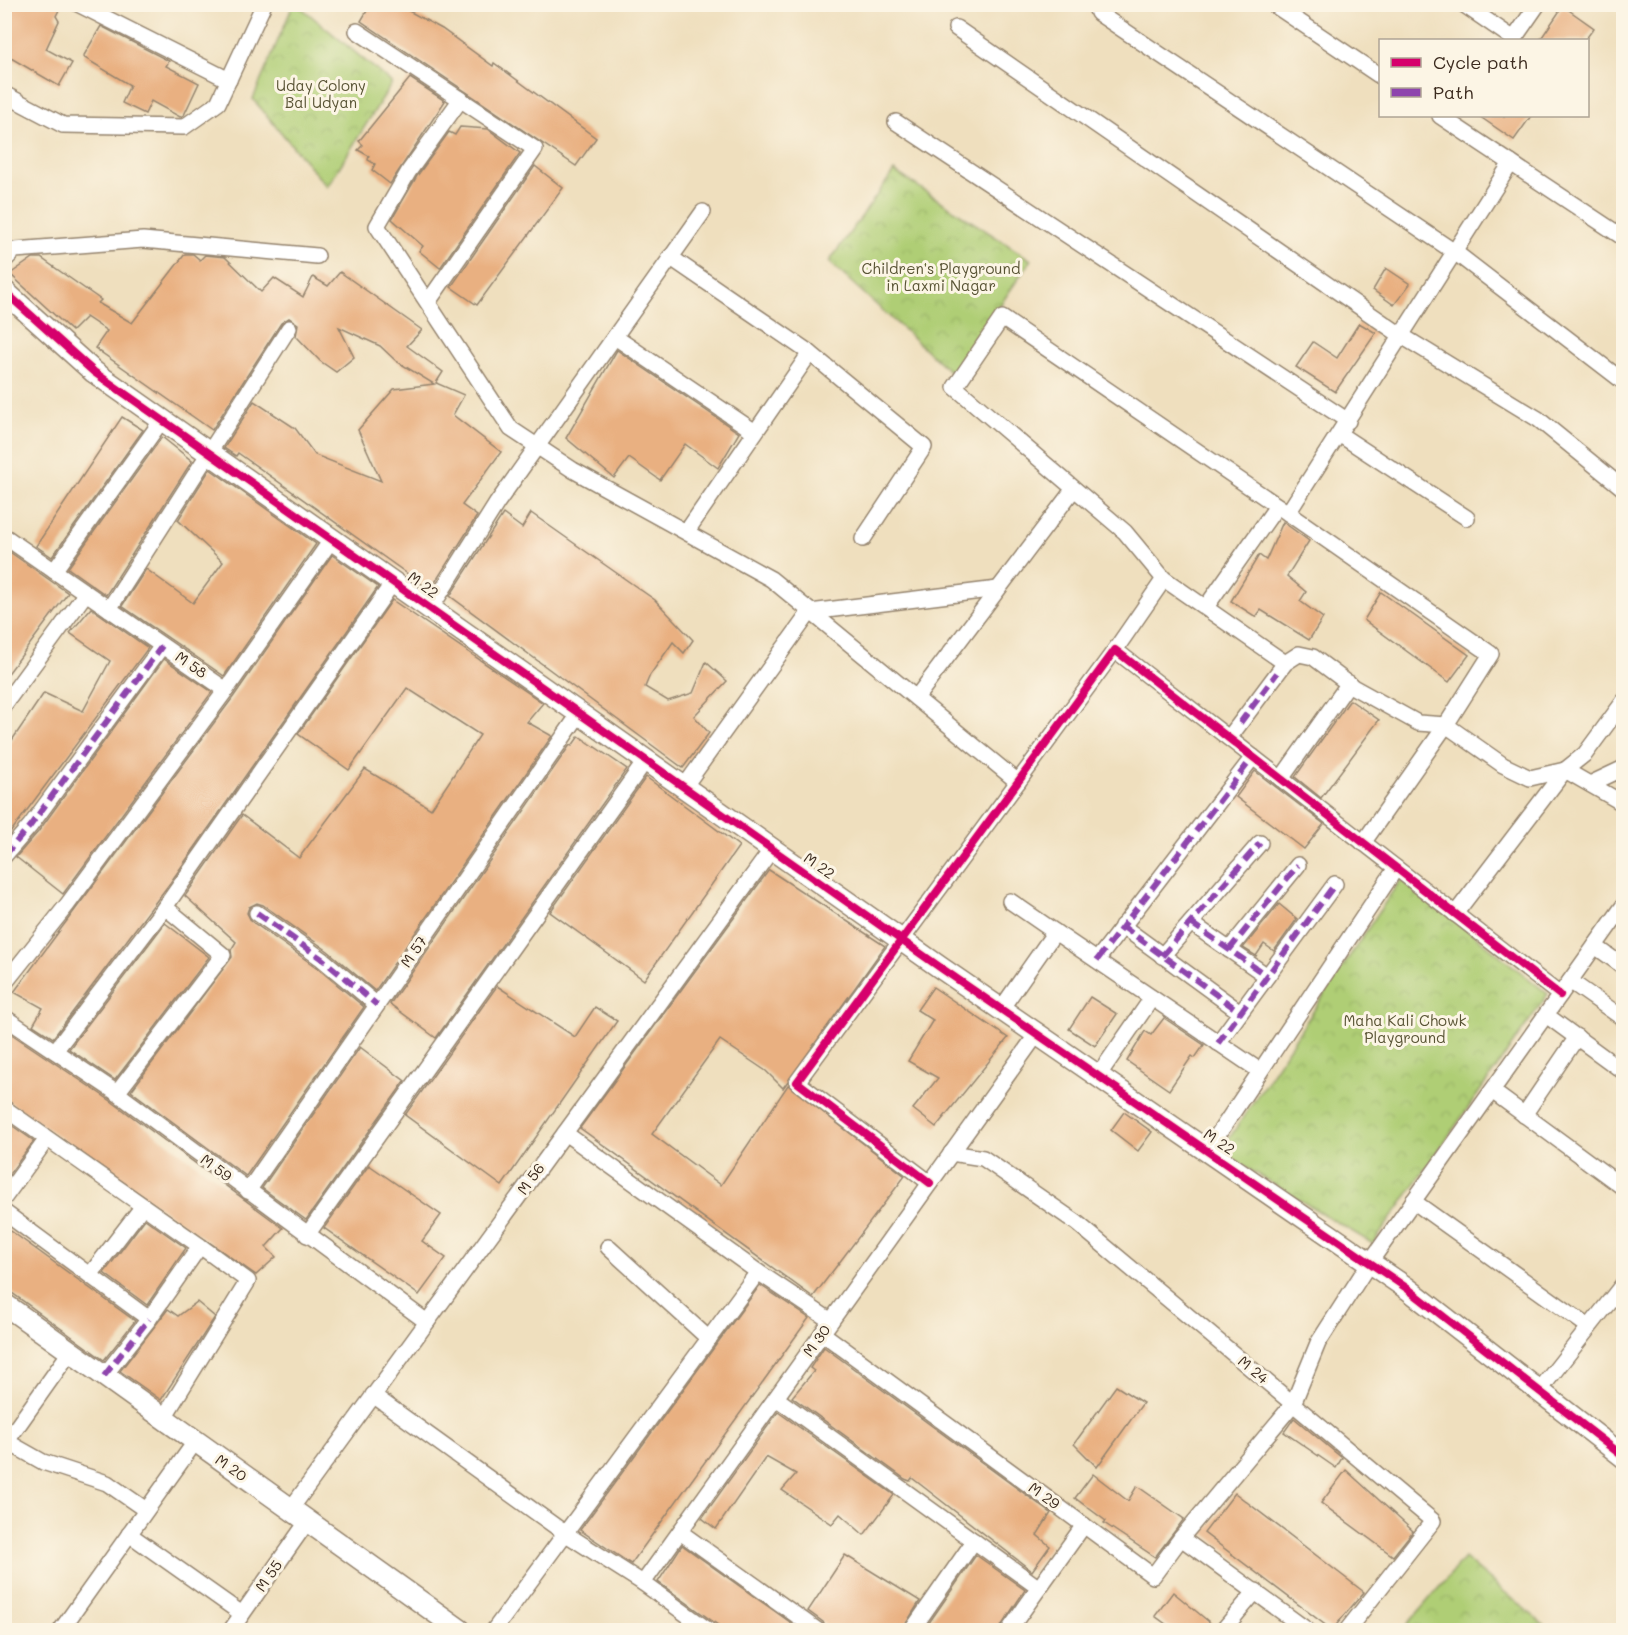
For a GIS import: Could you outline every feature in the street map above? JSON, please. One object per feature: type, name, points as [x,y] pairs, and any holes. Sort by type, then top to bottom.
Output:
[{"type":"street","points":[[78,4],[229,80]]},
{"type":"street","points":[[4,94],[63,125],[184,127],[218,103],[264,4]]},
{"type":"street","points":[[1095,4],[1098,13],[1456,253],[1623,382]]},
{"type":"street","points":[[1273,4],[1379,75]]},
{"type":"street","points":[[1463,4],[1512,39]]},
{"type":"street","points":[[1514,39],[1538,4]]},
{"type":"street","points":[[956,28],[1402,336],[1538,419],[1623,489]]},
{"type":"street","points":[[357,31],[535,149],[428,302]]},
{"type":"street","points":[[460,99],[409,171],[377,226],[511,429],[573,470],[771,579],[1018,782]]},
{"type":"street","points":[[1458,120],[1511,163],[1623,238]]},
{"type":"street","points":[[896,122],[1348,421]]},
{"type":"street","points":[[1206,607],[1348,421],[1511,163]]},
{"type":"street","points":[[430,608],[497,503],[703,212]]},
{"type":"street","points":[[4,261],[15,250],[33,247],[143,240],[316,256]]},
{"type":"street","points":[[670,257],[810,353],[924,447],[863,540]]},
{"type":"street","name":"M 22","points":[[4,291],[94,372],[1001,1009],[1370,1262],[1623,1456]]},
{"type":"street","points":[[1285,663],[1164,579],[1125,532],[955,387],[1002,318],[1491,654],[1446,725],[1363,843]]},
{"type":"street","points":[[109,609],[289,328]]},
{"type":"street","points":[[615,337],[755,432]]},
{"type":"street","points":[[687,531],[810,353]]},
{"type":"street","points":[[54,571],[162,420]]},
{"type":"street","points":[[1339,434],[1467,518]]},
{"type":"street","points":[[916,698],[1073,490]]},
{"type":"street","name":"M 58","points":[[4,536],[226,690]]},
{"type":"street","points":[[6,980],[226,690],[332,540]]},
{"type":"street","points":[[930,1183],[797,1082],[1164,579]]},
{"type":"street","points":[[55,1051],[165,907],[394,581]]},
{"type":"street","points":[[684,787],[810,612],[998,589]]},
{"type":"street","points":[[4,705],[86,592]]},
{"type":"street","points":[[4,856],[30,826],[162,646]]},
{"type":"street","points":[[1114,650],[1560,995]]},
{"type":"street","points":[[1229,738],[1285,663],[1305,653],[1349,683],[1418,723],[1446,725],[1503,765],[1530,778],[1566,770],[1623,804]]},
{"type":"street","points":[[1281,779],[1349,683]]},
{"type":"street","points":[[1455,914],[1566,770],[1585,754],[1623,701]]},
{"type":"street","name":"M 57","points":[[248,1191],[580,713]]},
{"type":"street","points":[[1097,960],[1253,757]]},
{"type":"street","points":[[307,1235],[646,760]]},
{"type":"street","points":[[1590,784],[1623,768]]},
{"type":"street","points":[[1162,956],[1260,843]]},
{"type":"street","name":"M 56","points":[[298,1516],[373,1395],[772,849]]},
{"type":"street","points":[[1229,950],[1298,865]]},
{"type":"street","points":[[1208,1150],[1396,868]]},
{"type":"street","points":[[1218,1042],[1335,884]]},
{"type":"street","points":[[1010,901],[1260,1071]]},
{"type":"street","points":[[1307,1630],[1181,1538],[1293,1404],[1318,1343],[1370,1262],[1623,905]]},
{"type":"street","points":[[117,1093],[224,955],[165,907]]},
{"type":"street","points":[[257,913],[322,959],[377,1005]]},
{"type":"street","points":[[1191,923],[1267,976]]},
{"type":"street","points":[[1122,926],[1240,1012]]},
{"type":"street","points":[[1001,1009],[1056,932]]},
{"type":"street","points":[[1595,946],[1623,967]]},
{"type":"street","points":[[1570,981],[1623,1019]]},
{"type":"street","points":[[1098,1076],[1152,998]]},
{"type":"street","points":[[1546,1015],[1623,1072]]},
{"type":"street","name":"M 59","points":[[4,1017],[117,1093],[427,1322]]},
{"type":"street","name":"M 30","points":[[643,1583],[1037,1034]]},
{"type":"street","points":[[1524,1115],[1577,1037]]},
{"type":"street","points":[[1492,1091],[1623,1188]]},
{"type":"street","points":[[4,1108],[248,1281],[163,1419]]},
{"type":"street","name":"M 29","points":[[565,1133],[758,1272],[1153,1576],[1181,1538]]},
{"type":"street","points":[[4,1198],[47,1139]]},
{"type":"street","name":"M 24","points":[[951,1153],[983,1158],[1077,1223],[1433,1521],[1347,1630]]},
{"type":"street","points":[[1413,1201],[1589,1327]]},
{"type":"street","points":[[90,1275],[143,1206]]},
{"type":"street","points":[[4,1212],[149,1319]]},
{"type":"street","points":[[104,1376],[149,1319],[200,1246]]},
{"type":"street","points":[[608,1247],[709,1339]]},
{"type":"street","points":[[494,1630],[758,1272]]},
{"type":"street","points":[[1539,1391],[1623,1283]]},
{"type":"street","name":"M 20","points":[[4,1304],[449,1627]]},
{"type":"street","points":[[70,1352],[6,1440],[43,1462],[107,1483],[146,1510]]},
{"type":"street","points":[[373,1395],[566,1534],[643,1583],[708,1630]]},
{"type":"street","points":[[776,1398],[1039,1588]]},
{"type":"street","points":[[61,1630],[195,1442]]},
{"type":"street","name":"M 55","points":[[231,1630],[298,1516]]},
{"type":"street","points":[[1009,1630],[1084,1525]]},
{"type":"street","points":[[680,1532],[817,1630]]},
{"type":"street","points":[[129,1534],[242,1614]]},
{"type":"street","points":[[912,1630],[974,1541]]},
{"type":"street","points":[[1222,1630],[1256,1591]]},
{"type":"green space","name":"Uday Colony Bal Udyan","points":[[293,5],[298,5],[392,83],[327,187],[253,99]]},
{"type":"green space","name":"Children's Playground in Laxmi Nagar","points":[[894,171],[1031,260],[953,374],[829,262]]},
{"type":"green space","name":"Maha Kali Chowk Playground","points":[[1402,877],[1548,994],[1373,1244],[1220,1152]]},
{"type":"green space","points":[[1464,1558],[1550,1630],[1403,1630]]},
{"type":"building","points":[[12,4],[62,4],[56,16],[59,21],[46,49],[72,63],[59,86],[4,54],[4,19]]},
{"type":"building","points":[[371,4],[396,4],[442,29],[493,66],[494,63],[596,138],[576,166],[361,21]]},
{"type":"building","points":[[1563,6],[1594,28],[1586,39],[1541,39]]},
{"type":"building","points":[[101,26],[169,61],[166,66],[199,83],[184,115],[180,117],[151,101],[145,114],[122,103],[130,85],[83,57]]},
{"type":"building","points":[[410,78],[445,101],[390,184],[372,170],[375,164],[368,160],[369,156],[358,150],[363,145],[359,141]]},
{"type":"building","points":[[1480,117],[1530,117],[1514,140]]},
{"type":"building","points":[[460,127],[488,129],[520,153],[440,268],[419,251],[423,246],[392,219],[417,176],[449,132],[455,135]]},
{"type":"building","points":[[535,166],[563,188],[477,305],[451,287]]},
{"type":"building","points":[[185,254],[193,254],[200,260],[205,255],[225,257],[261,292],[274,278],[303,297],[313,277],[328,286],[340,272],[422,330],[407,346],[443,372],[436,383],[464,395],[453,415],[501,452],[462,505],[477,516],[434,584],[430,581],[426,587],[238,453],[236,456],[224,448],[254,401],[295,428],[315,455],[381,481],[358,430],[394,389],[434,384],[396,361],[380,346],[339,327],[354,357],[336,372],[320,361],[296,336],[298,324],[289,318],[281,323],[212,430],[95,348],[107,331],[86,317],[72,331],[10,274],[33,258],[41,258],[101,300],[98,303],[132,323]]},
{"type":"building","points":[[1386,268],[1410,284],[1394,305],[1373,290]]},
{"type":"building","points":[[1359,323],[1376,333],[1335,392],[1296,367],[1313,342],[1337,358]]},
{"type":"building","points":[[617,350],[739,433],[718,468],[685,444],[660,480],[629,458],[614,478],[566,438]]},
{"type":"building","points":[[122,417],[143,430],[52,557],[36,546]]},
{"type":"building","points":[[162,437],[192,461],[106,595],[68,568]]},
{"type":"building","points":[[210,469],[316,544],[224,676],[122,606],[146,569],[193,603],[223,562],[178,520]]},
{"type":"building","points":[[531,513],[655,600],[693,640],[684,653],[673,642],[650,675],[645,687],[668,701],[693,693],[706,662],[727,681],[694,716],[709,733],[683,768],[450,596],[503,514],[522,528]]},
{"type":"building","points":[[1283,522],[1309,541],[1287,576],[1306,592],[1300,601],[1323,618],[1309,640],[1261,610],[1256,617],[1231,601],[1259,555],[1266,560]]},
{"type":"building","points":[[4,548],[68,593],[4,679]]},
{"type":"building","points":[[332,555],[378,587],[170,883],[53,1038],[33,1025],[43,1008],[14,992],[234,696]]},
{"type":"building","points":[[1381,592],[1469,655],[1449,682],[1364,620]]},
{"type":"building","points":[[392,600],[543,703],[527,722],[552,736],[375,991],[328,951],[263,905],[257,903],[249,907],[247,913],[251,921],[316,967],[364,1007],[246,1176],[131,1091],[232,957],[231,950],[236,942],[185,896],[242,815],[299,858],[365,769],[431,809],[480,735],[407,688],[349,770],[298,734]]},
{"type":"building","points":[[91,608],[148,648],[4,841],[4,752],[44,693],[83,711],[110,661],[70,633]]},
{"type":"building","points":[[164,659],[212,692],[63,894],[16,857],[38,832]]},
{"type":"building","points":[[1350,700],[1379,720],[1321,798],[1295,777]]},
{"type":"building","points":[[579,736],[627,769],[436,1038],[390,1004],[570,745],[572,746]]},
{"type":"building","points":[[1255,771],[1324,824],[1304,849],[1236,797]]},
{"type":"building","points":[[646,777],[739,846],[644,980],[550,912]]},
{"type":"building","points":[[769,870],[885,946],[783,1088],[766,1071],[720,1040],[652,1134],[721,1185],[788,1085],[905,1176],[813,1297],[580,1128]]},
{"type":"building","points":[[1279,904],[1297,919],[1274,951],[1264,944],[1256,956],[1243,948]]},
{"type":"building","points":[[165,923],[209,957],[115,1080],[69,1049]]},
{"type":"building","points":[[497,986],[575,1037],[595,1007],[617,1021],[502,1186],[405,1115]]},
{"type":"building","points":[[933,987],[1008,1038],[936,1127],[913,1109],[938,1078],[908,1061],[933,1020],[917,1010]]},
{"type":"building","points":[[1090,997],[1117,1014],[1095,1046],[1069,1029]]},
{"type":"building","points":[[1164,1018],[1204,1045],[1195,1058],[1192,1056],[1169,1090],[1127,1061],[1145,1031],[1151,1035]]},
{"type":"building","points":[[4,1029],[111,1101],[283,1228],[266,1247],[276,1257],[256,1275],[4,1098]]},
{"type":"building","points":[[360,1047],[405,1081],[306,1220],[262,1188]]},
{"type":"building","points":[[1124,1112],[1152,1132],[1138,1151],[1111,1130]]},
{"type":"building","points":[[4,1120],[34,1141],[4,1181]]},
{"type":"building","points":[[369,1165],[441,1215],[422,1241],[446,1258],[419,1295],[324,1228]]},
{"type":"building","points":[[145,1219],[186,1248],[147,1305],[104,1273]]},
{"type":"building","points":[[4,1226],[135,1321],[104,1360],[4,1287]]},
{"type":"building","points":[[760,1285],[809,1318],[631,1564],[580,1530]]},
{"type":"building","points":[[197,1302],[215,1317],[161,1400],[120,1371],[168,1309],[178,1316]]},
{"type":"building","points":[[824,1347],[1051,1513],[1037,1535],[1050,1546],[1032,1571],[912,1478],[910,1481],[905,1479],[792,1397],[814,1371],[810,1368]]},
{"type":"building","points":[[1116,1386],[1143,1403],[1097,1467],[1074,1444]]},
{"type":"building","points":[[778,1412],[894,1495],[864,1535],[840,1514],[832,1524],[782,1490],[796,1474],[766,1457],[716,1529],[702,1518]]},
{"type":"building","points":[[1294,1418],[1342,1458],[1336,1468],[1284,1432]]},
{"type":"building","points":[[1346,1470],[1413,1531],[1393,1556],[1321,1503]]},
{"type":"building","points":[[1093,1474],[1128,1501],[1137,1486],[1184,1519],[1155,1557],[1104,1523],[1106,1521],[1075,1498]]},
{"type":"building","points":[[1235,1493],[1364,1592],[1332,1630],[1204,1533]]},
{"type":"building","points":[[682,1545],[801,1630],[725,1630],[658,1582]]},
{"type":"building","points":[[845,1555],[920,1601],[902,1630],[827,1630],[823,1622],[808,1611]]},
{"type":"building","points":[[976,1555],[1025,1590],[1000,1628],[998,1630],[924,1630]]},
{"type":"building","points":[[1173,1592],[1214,1626],[1214,1630],[1174,1630],[1155,1616]]},
{"type":"marked path","points":[[4,856],[30,826],[162,646]]},
{"type":"marked path","points":[[1240,723],[1277,673]]},
{"type":"marked path","points":[[1097,960],[1253,757]]},
{"type":"marked path","points":[[1162,956],[1260,843]]},
{"type":"marked path","points":[[1229,950],[1298,865]]},
{"type":"marked path","points":[[1218,1043],[1335,884]]},
{"type":"marked path","points":[[257,913],[322,959],[377,1005]]},
{"type":"marked path","points":[[1191,923],[1267,976]]},
{"type":"marked path","points":[[1122,926],[1240,1012]]},
{"type":"marked path","points":[[104,1376],[149,1319]]},
{"type":"cycle path","points":[[4,291],[94,372],[941,968],[1408,1289],[1624,1457]]},
{"type":"cycle path","points":[[930,1183],[797,1082],[1115,650],[1560,995]]}]
